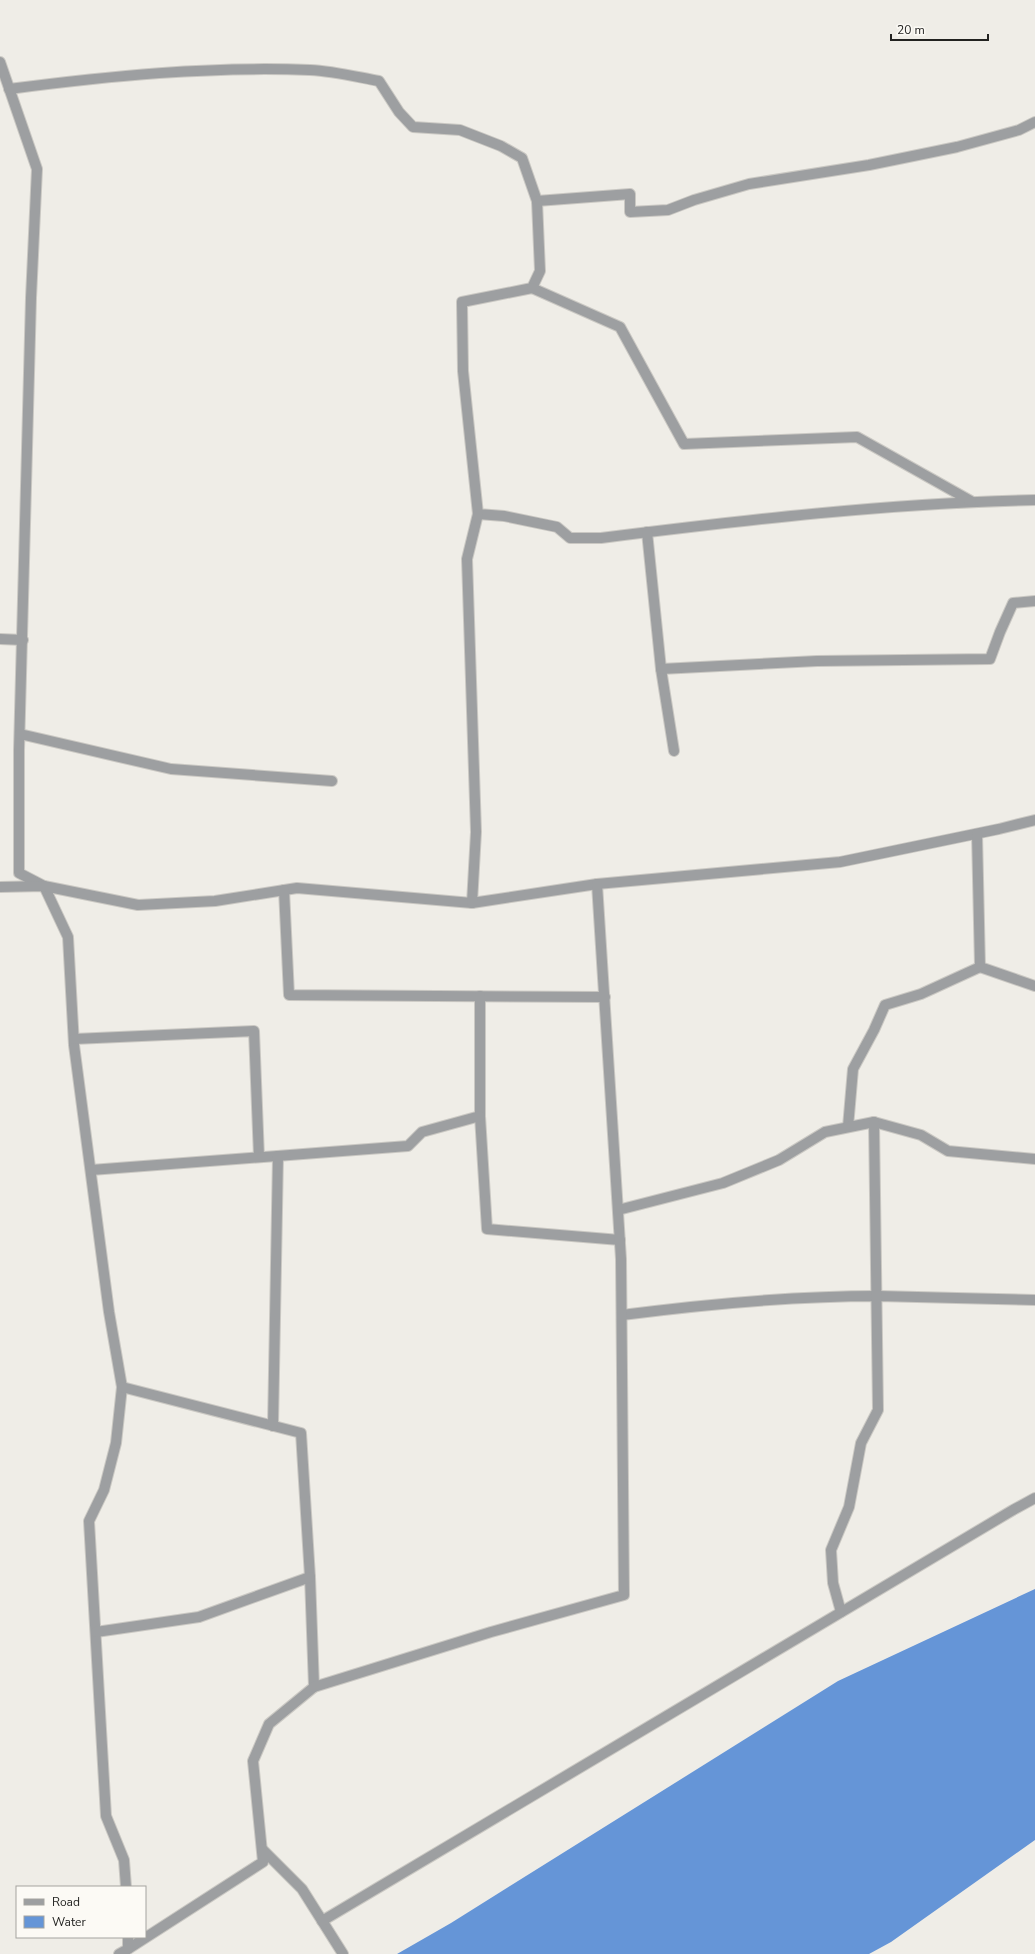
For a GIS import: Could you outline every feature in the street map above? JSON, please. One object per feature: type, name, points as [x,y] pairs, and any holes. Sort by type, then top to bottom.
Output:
[{"type":"street","points":[[0,62],[37,169],[31,298],[20,734],[19,873],[44,886],[68,937],[74,1039],[109,1312],[122,1387],[114,1450],[104,1490],[89,1520],[106,1816],[124,1860],[126,1886]]},
{"type":"street","points":[[10,89],[110,76],[184,70],[312,70],[379,81],[399,112],[413,127],[460,130],[501,146],[522,158],[537,201],[540,271],[532,288]]},
{"type":"street","points":[[537,201],[630,194],[630,212],[668,210],[694,200],[750,184],[869,165],[957,148],[1019,130],[1035,123]]},
{"type":"street","points":[[472,903],[476,832],[467,559],[478,514],[463,371],[462,302],[532,288],[620,327],[684,444],[857,437],[971,501]]},
{"type":"street","points":[[478,514],[504,516],[557,527],[570,538],[601,538],[857,510],[971,501],[1035,500]]},
{"type":"street","points":[[647,532],[661,669],[674,750]]},
{"type":"street","points":[[661,669],[817,661],[990,659],[1000,632],[1014,603],[1035,601]]},
{"type":"street","points":[[0,639],[23,640]]},
{"type":"street","points":[[20,734],[172,769],[332,781]]},
{"type":"street","points":[[0,886],[44,886],[138,905],[215,901],[297,888],[472,903],[597,884],[840,862],[977,834],[1035,820]]},
{"type":"street","points":[[977,834],[980,967]]},
{"type":"street","points":[[146,1936],[263,1862],[253,1761],[269,1724],[314,1687],[491,1632],[624,1595],[620,1240],[597,884]]},
{"type":"street","points":[[284,890],[289,995],[605,997]]},
{"type":"street","points":[[848,1127],[852,1069],[874,1030],[885,1006],[921,994],[980,967],[1035,986]]},
{"type":"street","points":[[480,996],[480,1116],[487,1229],[620,1240]]},
{"type":"street","points":[[74,1039],[254,1032],[259,1157]]},
{"type":"street","points":[[91,1170],[408,1146],[422,1132],[480,1116]]},
{"type":"street","points":[[618,1210],[723,1183],[779,1160],[825,1132],[874,1122],[921,1136],[948,1150],[1035,1159]]},
{"type":"street","points":[[841,1612],[833,1583],[831,1550],[849,1507],[861,1443],[878,1410],[874,1122]]},
{"type":"street","points":[[273,1426],[278,1156]]},
{"type":"street","points":[[622,1315],[709,1304],[877,1296],[1035,1300]]},
{"type":"street","points":[[122,1387],[301,1433],[310,1577],[314,1687]]},
{"type":"street","points":[[322,1921],[1035,1498]]},
{"type":"street","points":[[96,1632],[199,1617],[310,1577]]},
{"type":"street","points":[[262,1849],[302,1890],[343,1954]]},
{"type":"street","points":[[123,1951],[128,1938]]},
{"type":"street","points":[[123,1951],[143,1938]]},
{"type":"water","points":[[1035,1589],[1035,1840],[891,1942],[869,1954],[397,1954],[451,1923],[838,1681]]}]
